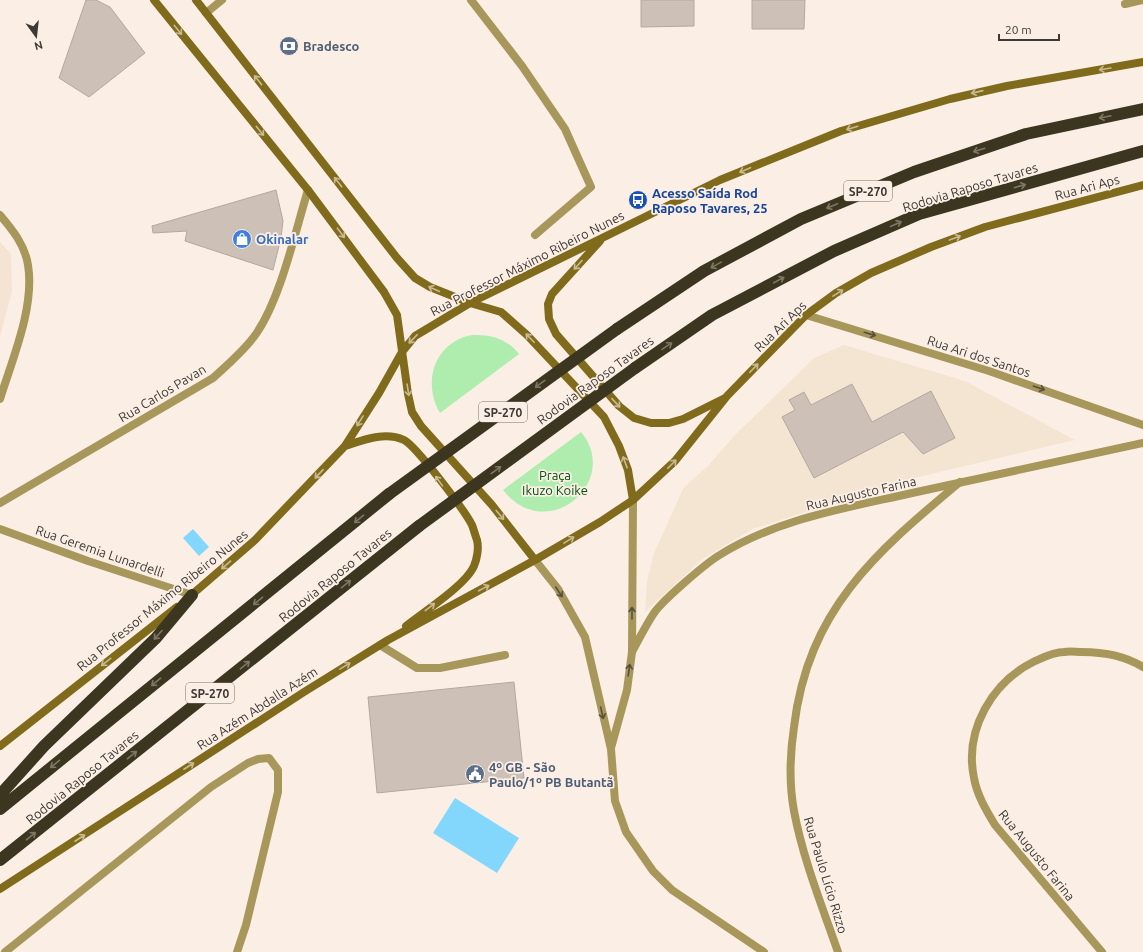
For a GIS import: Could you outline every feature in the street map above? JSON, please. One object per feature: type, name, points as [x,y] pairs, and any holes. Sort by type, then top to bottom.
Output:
[{"type":"highway","name":"Rodovia Raposo Tavares","points":[[0,809],[389,494],[617,329],[704,272],[808,216],[914,172],[1026,134],[1143,109]]},
{"type":"highway","name":"Rodovia Raposo Tavares","points":[[0,860],[419,526],[635,368],[712,315],[834,251],[919,214],[1143,151]]},
{"type":"highway","points":[[0,795],[44,746],[156,638],[192,595]]},
{"type":"main road","points":[[154,0],[308,190],[384,292],[397,315],[408,394],[412,412],[421,426],[492,505],[535,560]]},
{"type":"main road","points":[[196,0],[397,258],[415,278],[430,287],[470,303],[501,312],[514,322],[604,417],[619,446],[628,470],[633,500]]},
{"type":"main road","name":"Rua Professor Máximo Ribeiro Nunes","points":[[0,746],[192,595],[255,540],[345,446],[379,393],[402,352],[415,336],[470,303],[720,180],[841,131],[971,94],[1007,86],[1143,62]]},
{"type":"main road","name":"Rua Ari Aps","points":[[535,560],[600,522],[633,500],[675,461],[727,396],[806,315],[836,293],[872,273],[931,247],[985,227],[1143,185]]},
{"type":"main road","points":[[604,236],[552,294],[548,304],[549,319],[556,334],[619,406],[634,418],[651,423],[669,423],[683,419],[727,396]]},
{"type":"main road","points":[[345,446],[375,437],[391,437],[404,440],[421,455],[472,525],[477,542],[477,554],[474,567],[463,581],[388,640]]},
{"type":"main road","name":"Rua Azém Abdalla Azém","points":[[0,889],[304,692],[388,640],[535,560]]},
{"type":"street","points":[[206,13],[222,0]]},
{"type":"street","points":[[471,0],[522,66],[565,129],[591,187],[535,235]]},
{"type":"street","points":[[1125,4],[1142,0]]},
{"type":"street","name":"Rua Carlos Pavan","points":[[0,503],[213,378],[238,354],[256,334],[266,315],[281,279],[308,190]]},
{"type":"street","points":[[0,215],[18,236],[28,264],[28,296],[20,332],[0,399]]},
{"type":"street","name":"Rua Ari dos Santos","points":[[806,315],[989,371],[1143,425]]},
{"type":"street","name":"Rua Augusto Farina","points":[[632,652],[655,611],[717,557],[750,538],[779,526],[812,516],[960,482],[1143,443]]},
{"type":"street","name":"Rua Paulo Lício Rizzo","points":[[838,952],[801,845],[794,809],[791,776],[792,739],[796,706],[807,663],[826,622],[851,585],[911,524],[960,482]]},
{"type":"street","name":"Rua Augusto Farina","points":[[611,749],[627,690],[632,652],[633,500]]},
{"type":"street","name":"Rua Geremia Lunardelli","points":[[0,529],[88,561],[192,595]]},
{"type":"street","name":"Rua Augusto Farina","points":[[535,560],[558,589],[585,637],[611,749],[615,801],[626,832],[653,871],[672,890],[764,952]]},
{"type":"street","points":[[380,645],[417,668],[440,668],[505,655]]},
{"type":"street","name":"Rua Augusto Farina","points":[[1102,952],[994,825],[982,802],[974,778],[973,747],[978,722],[995,692],[1010,676],[1045,656],[1063,652],[1109,654],[1136,663],[1143,667]]},
{"type":"street","points":[[5,952],[211,787],[248,763],[258,758],[269,758],[278,770],[278,792],[246,925],[237,952]]},
{"type":"shaded area","points":[[0,242],[11,254],[12,291],[0,337]]},
{"type":"shaded area","points":[[844,345],[965,381],[1075,440],[906,480],[753,529],[704,558],[645,612],[647,581],[654,553],[684,487],[708,466],[734,436],[814,358]]},
{"type":"green space","points":[[472,335],[485,335],[498,338],[510,345],[519,354],[440,413],[432,389],[432,377],[435,365],[440,355],[448,346],[459,339]]},
{"type":"green space","name":"Praça Ikuzo Koike","points":[[581,432],[591,451],[592,470],[586,487],[574,500],[558,509],[540,511],[521,506],[503,490]]},
{"type":"water","points":[[193,529],[209,547],[199,556],[183,538]]},
{"type":"water","points":[[455,798],[519,838],[497,873],[433,833]]},
{"type":"building","points":[[86,0],[96,0],[110,7],[145,53],[89,97],[59,78]]},
{"type":"building","points":[[641,0],[694,0],[694,26],[641,27]]},
{"type":"building","points":[[752,0],[805,0],[804,29],[752,29]]},
{"type":"building","points":[[276,190],[283,221],[281,238],[273,270],[185,241],[187,231],[153,233],[152,226]]},
{"type":"building","points":[[852,384],[872,422],[931,391],[955,438],[923,454],[903,432],[814,478],[782,417],[795,410],[789,400],[804,392],[811,405]]},
{"type":"building","points":[[514,682],[524,778],[377,793],[368,697]]},
{"type":"place","name":"Bradesco","points":[[289,46]]},
{"type":"place","name":"Acesso Saída Rod Raposo Tavares, 25","points":[[638,200]]},
{"type":"place","name":"Okinalar","points":[[242,239]]},
{"type":"place","name":"4º GB - São Paulo/1º PB Butantã","points":[[475,774]]}]
